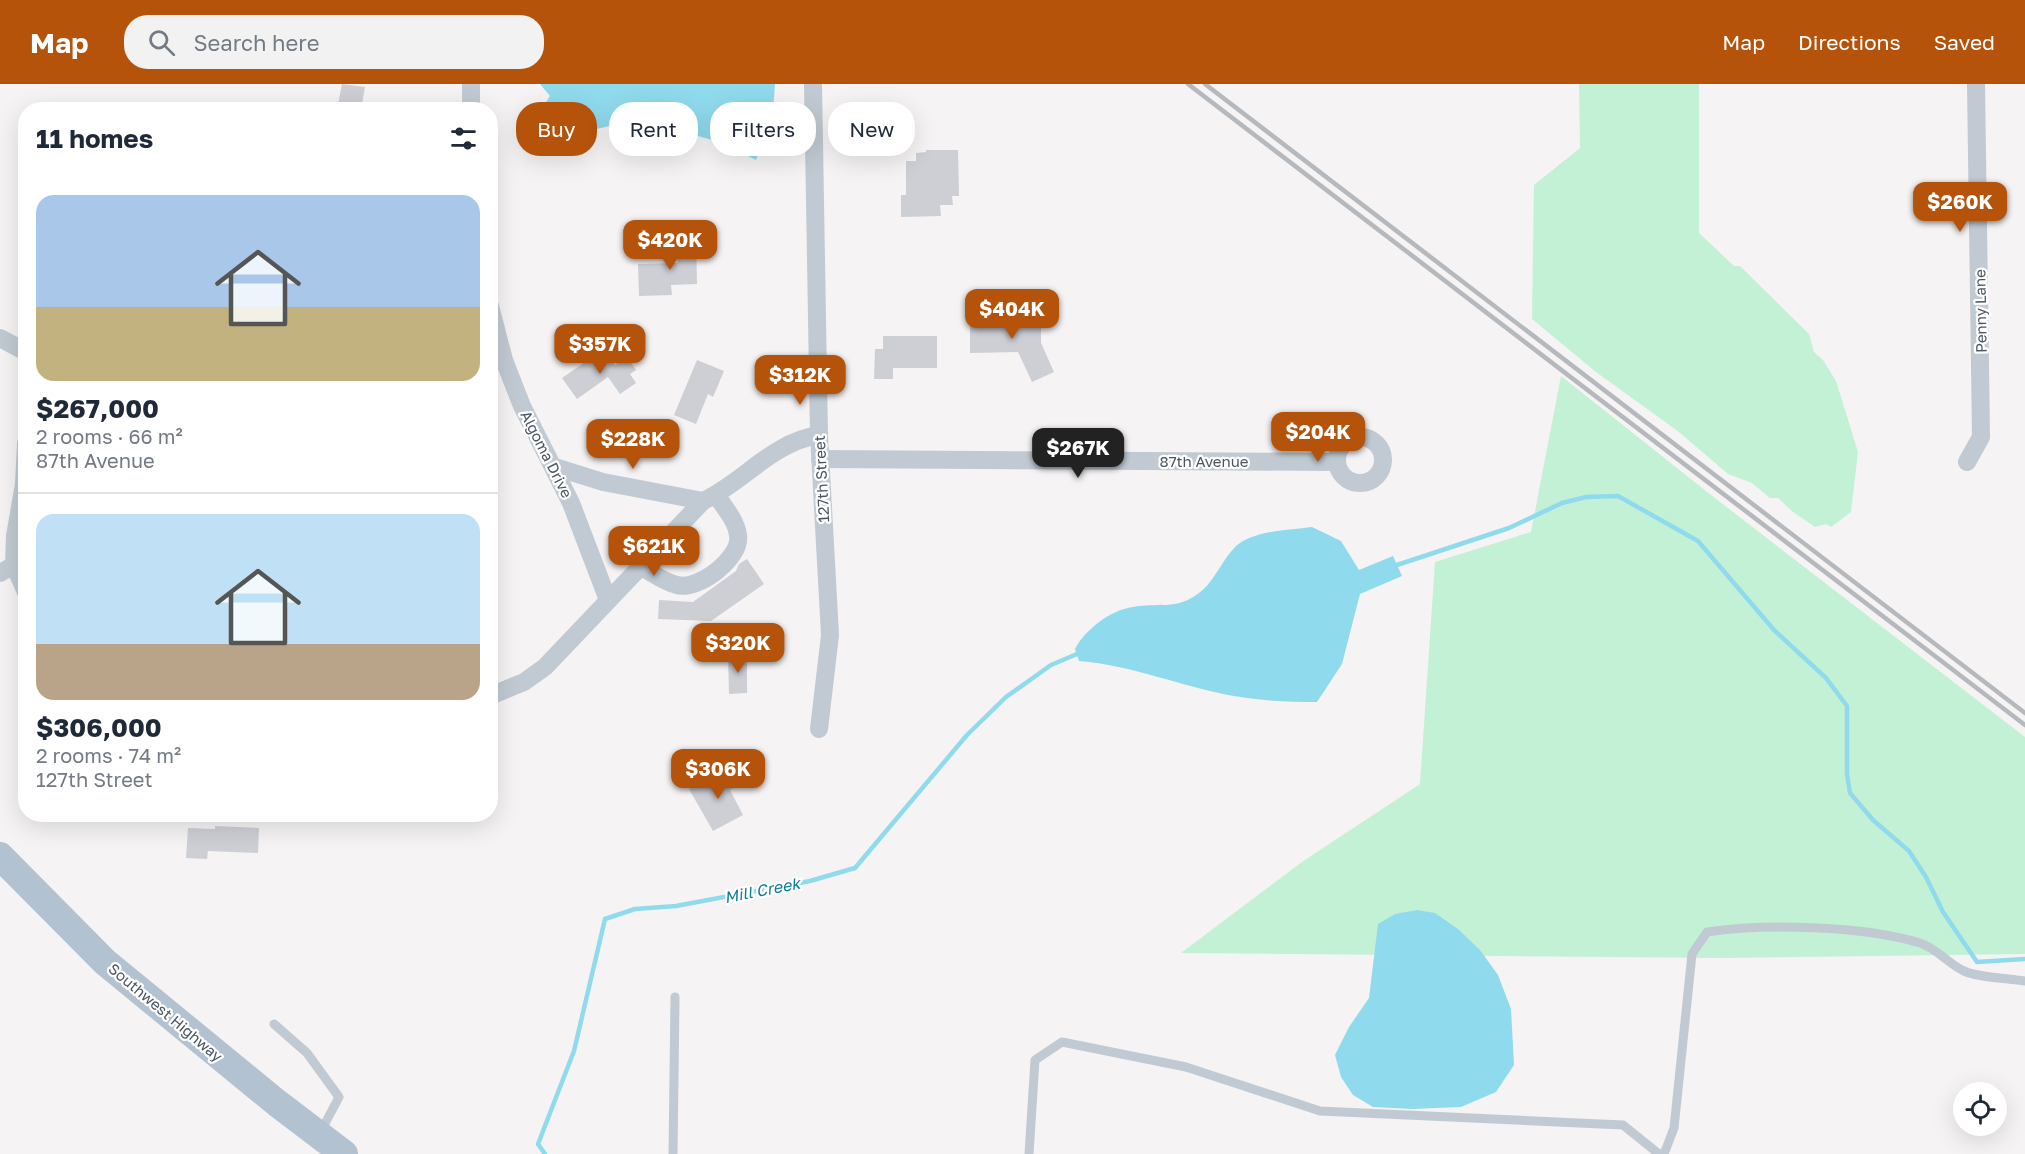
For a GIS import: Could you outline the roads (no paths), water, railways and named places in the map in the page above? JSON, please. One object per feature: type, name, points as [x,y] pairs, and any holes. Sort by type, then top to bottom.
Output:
[{"type":"main road","name":"Southwest Highway","points":[[0,856],[105,962],[336,1149]]},
{"type":"street","points":[[471,84],[471,102]]},
{"type":"street","name":"127th Street","points":[[813,84],[819,435],[830,635],[819,729]]},
{"type":"street","name":"Penny Lane","points":[[1967,462],[1981,437],[1976,84]]},
{"type":"street","name":"Algoma Drive","points":[[498,337],[504,360],[522,406],[572,502],[608,600]]},
{"type":"street","points":[[0,338],[18,348]]},
{"type":"street","points":[[498,693],[524,682],[545,667],[640,566],[709,498],[784,446],[801,438],[819,435]]},
{"type":"street","name":"87th Avenue","points":[[820,459],[1336,462]]},
{"type":"street","points":[[555,467],[603,482],[709,498],[731,516],[739,536],[734,554],[718,570],[691,586],[677,586],[640,566]]},
{"type":"street","points":[[18,519],[7,569],[18,582]]},
{"type":"lane","points":[[1664,1154],[1674,1128],[1692,954],[1707,932],[1729,929],[1828,929],[1892,936],[1924,944],[1964,972],[2025,981]]},
{"type":"lane","points":[[673,1154],[675,997]]},
{"type":"lane","points":[[274,1024],[307,1053],[339,1097],[336,1149]]},
{"type":"lane","points":[[1029,1154],[1035,1060],[1062,1042],[1186,1067],[1320,1111],[1623,1125],[1659,1154]]},
{"type":"water","points":[[540,84],[775,84],[774,102],[710,102],[710,139],[698,136],[698,102],[609,102],[609,126],[597,129],[597,102],[546,102],[550,96]]},
{"type":"water","points":[[1312,527],[1341,541],[1359,570],[1393,556],[1402,576],[1360,594],[1342,664],[1317,702],[1276,701],[1234,696],[1138,671],[1079,661],[1075,649],[1079,642],[1107,617],[1133,607],[1174,604],[1191,599],[1205,588],[1240,543],[1266,533]]},
{"type":"water","points":[[1417,910],[1435,913],[1458,929],[1480,950],[1498,975],[1511,1009],[1514,1065],[1496,1092],[1461,1107],[1412,1109],[1373,1107],[1353,1095],[1341,1077],[1335,1055],[1349,1027],[1369,998],[1378,924],[1395,914]]},
{"type":"waterway","points":[[1397,565],[1509,528],[1562,503],[1586,497],[1618,496],[1698,541],[1774,630],[1826,678],[1847,706],[1847,774],[1850,793],[1873,820],[1909,851],[1926,877],[1943,912],[1977,962],[2025,959]]},
{"type":"waterway","name":"Mill Creek","points":[[545,1154],[538,1144],[574,1051],[605,919],[635,909],[676,906],[810,881],[855,868],[967,735],[1006,697],[1051,665],[1077,654]]},
{"type":"railway","points":[[1188,84],[2025,725]]},
{"type":"railway","points":[[1205,84],[2025,713]]}]
